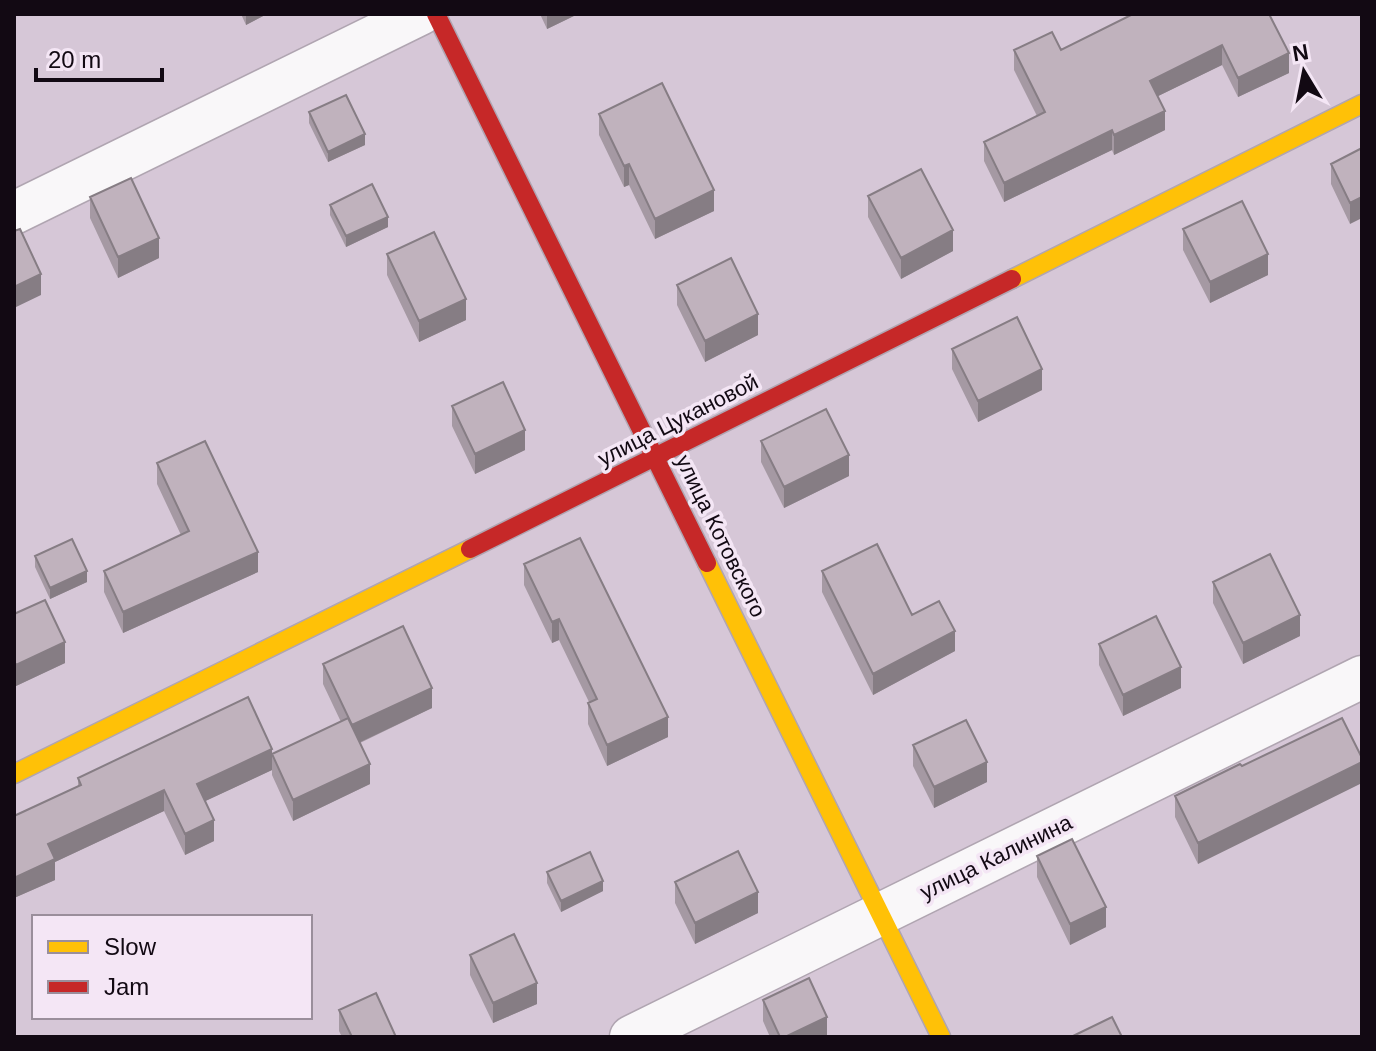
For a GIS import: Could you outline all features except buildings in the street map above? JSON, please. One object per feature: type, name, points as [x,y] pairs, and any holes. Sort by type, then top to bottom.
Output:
[{"type":"street","points":[[14,213],[420,14]]},
{"type":"street","name":"улица Котовского","points":[[436,14],[941,1037]]},
{"type":"street","name":"улица Цукановой","points":[[14,774],[1362,104]]},
{"type":"street","name":"улица Калинина","points":[[631,1037],[1362,677]]},
{"type":"traffic: slow","points":[[1012,279],[1362,104]]},
{"type":"traffic: slow","points":[[14,774],[470,549]]},
{"type":"traffic: slow","points":[[707,563],[941,1037]]},
{"type":"traffic: jam","points":[[436,14],[707,563]]},
{"type":"traffic: jam","points":[[470,549],[1012,279]]}]
